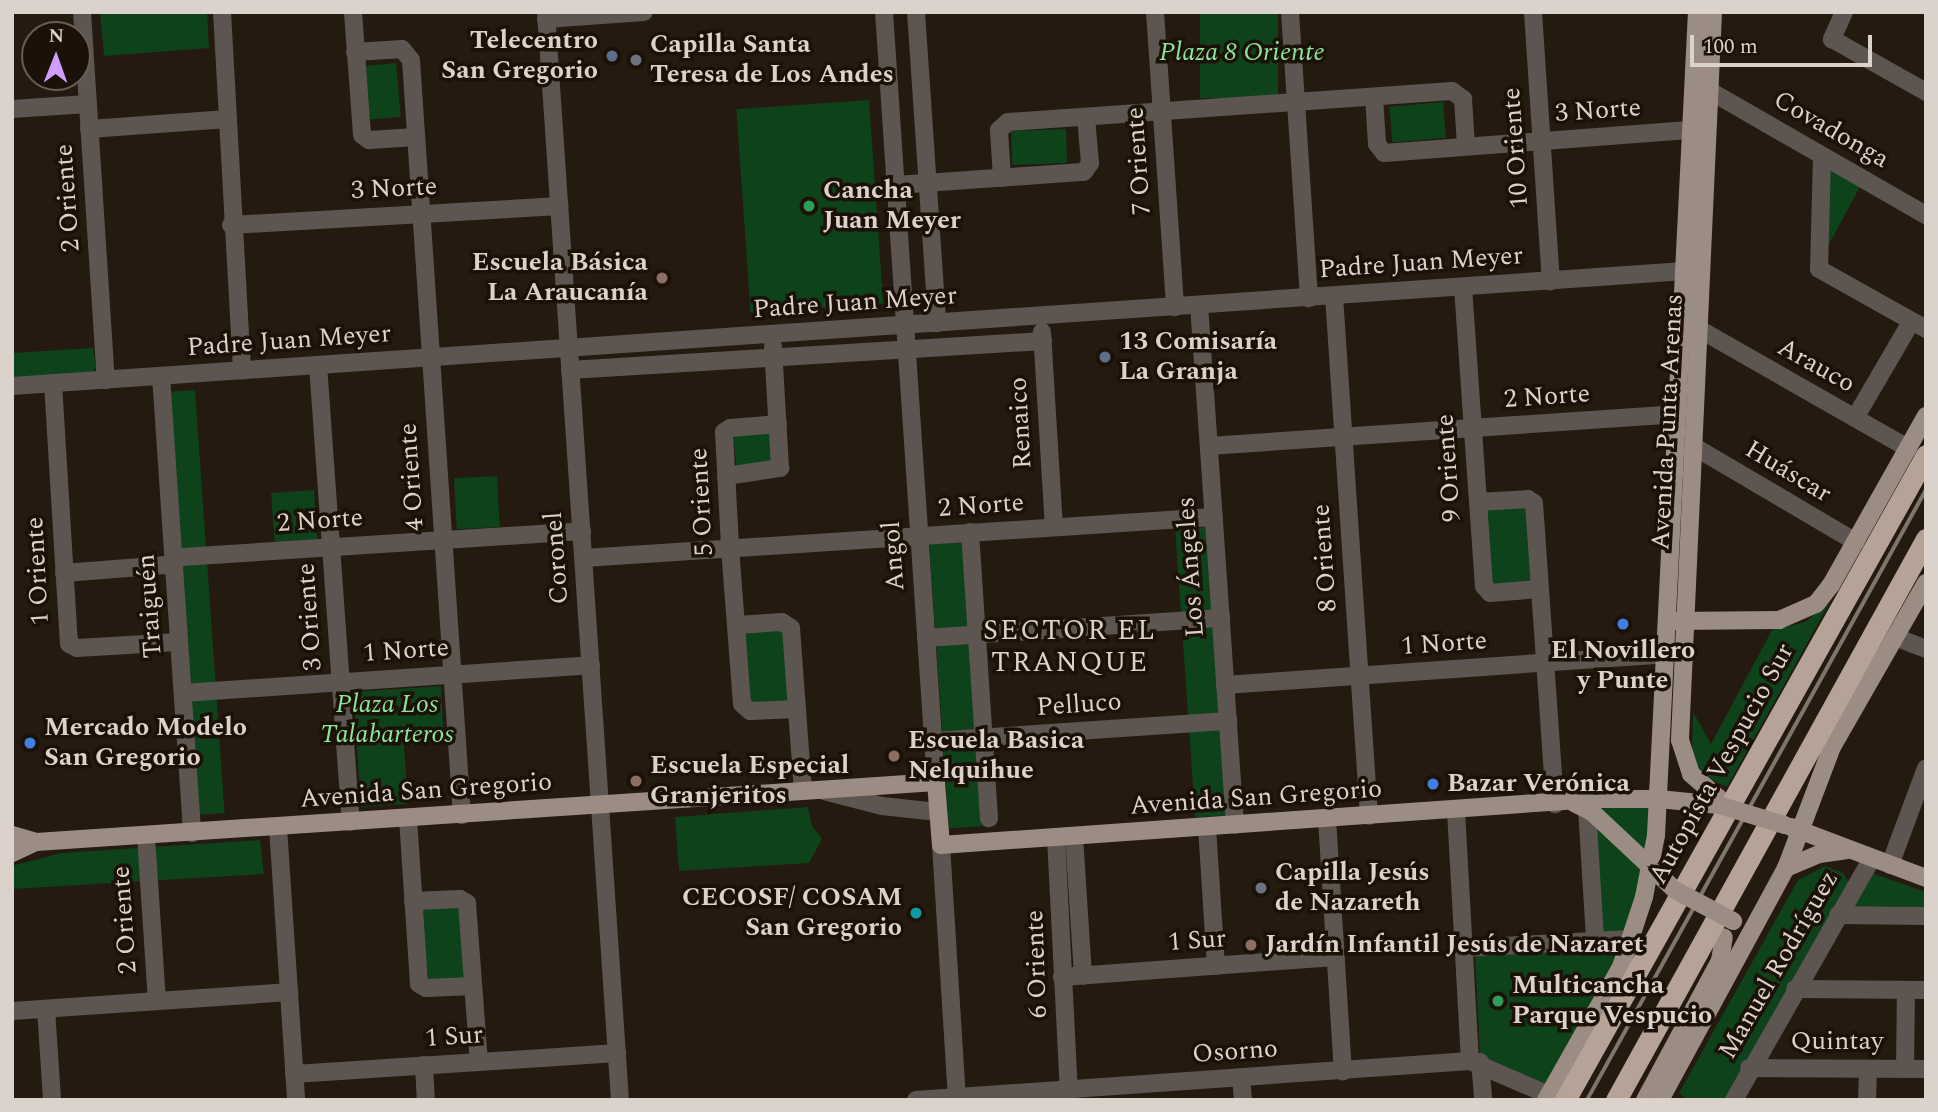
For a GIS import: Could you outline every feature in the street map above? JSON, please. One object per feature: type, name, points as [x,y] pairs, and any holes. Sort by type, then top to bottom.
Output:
[{"type":"highway","name":"Autopista Vespucio Sur","points":[[1554,1098],[1917,451]]},
{"type":"highway","points":[[1616,1100],[1926,539]]},
{"type":"main road","name":"Avenida Punta Arenas","points":[[1697,12],[1692,130],[1693,270],[1699,329],[1681,748],[1697,782],[1726,804]]},
{"type":"main road","name":"Avenida Punta Arenas","points":[[1554,1098],[1607,994],[1631,939],[1650,870],[1659,799],[1679,414],[1710,91],[1713,12]]},
{"type":"main road","points":[[1668,631],[1675,621],[1686,618],[1769,621],[1799,614],[1827,592],[1856,542],[1917,451],[1926,416]]},
{"type":"main road","points":[[1664,1098],[1787,868],[1832,747],[1926,583]]},
{"type":"main road","name":"Avenida San Gregorio","points":[[12,835],[36,842],[146,836],[936,782]]},
{"type":"main road","name":"Angol","points":[[936,782],[940,845]]},
{"type":"main road","name":"Avenida San Gregorio","points":[[940,845],[1555,804],[1580,805],[1659,799],[1726,804]]},
{"type":"main road","points":[[1726,804],[1926,878]]},
{"type":"main road","points":[[1580,805],[1650,870],[1675,890],[1714,912],[1729,929]]},
{"type":"main road","name":"Avenida San Gregorio","points":[[12,853],[36,842]]},
{"type":"main road","points":[[1787,868],[1819,854],[1853,850]]},
{"type":"main road","points":[[1729,929],[1759,919]]},
{"type":"main road","points":[[1645,1100],[1717,966],[1729,929]]},
{"type":"street","name":"2 Oriente","points":[[82,12],[106,380]]},
{"type":"street","points":[[222,12],[231,225],[242,370]]},
{"type":"street","points":[[352,12],[362,135],[369,140],[416,137]]},
{"type":"street","points":[[546,16],[641,12]]},
{"type":"street","name":"Angol","points":[[884,12],[936,782]]},
{"type":"street","points":[[916,12],[937,323]]},
{"type":"street","name":"7 Oriente","points":[[1155,12],[1175,307]]},
{"type":"street","points":[[1290,12],[1309,298]]},
{"type":"street","name":"10 Oriente","points":[[1532,12],[1551,281]]},
{"type":"street","points":[[1844,12],[1832,39],[1926,92]]},
{"type":"street","name":"Coronel","points":[[546,16],[620,1100]]},
{"type":"street","name":"4 Oriente","points":[[355,52],[399,49],[409,54],[462,815]]},
{"type":"street","name":"Covadonga","points":[[1710,91],[1926,215]]},
{"type":"street","points":[[1002,178],[1002,125],[1162,111],[1457,92],[1463,99],[1466,146]]},
{"type":"street","name":"3 Norte","points":[[1374,97],[1380,151],[1692,130]]},
{"type":"street","points":[[12,109],[88,104]]},
{"type":"street","points":[[896,185],[1087,170],[1086,117]]},
{"type":"street","points":[[89,128],[228,119]]},
{"type":"street","points":[[1822,156],[1817,262],[1823,274],[1919,326],[1856,418]]},
{"type":"street","name":"3 Norte","points":[[231,225],[559,206]]},
{"type":"street","name":"Padre Juan Meyer","points":[[12,386],[1693,270]]},
{"type":"street","name":"9 Oriente","points":[[1463,287],[1485,589],[1490,593],[1541,589]]},
{"type":"street","name":"8 Oriente","points":[[1334,296],[1369,817]]},
{"type":"street","name":"Los Ángeles","points":[[1199,305],[1235,825]]},
{"type":"street","name":"Renaico","points":[[1041,316],[1054,527]]},
{"type":"street","name":"Arauco","points":[[1699,329],[1917,451]]},
{"type":"street","points":[[726,476],[779,470],[772,334]]},
{"type":"street","name":"Padre Juan Meyer","points":[[570,370],[1043,341]]},
{"type":"street","name":"3 Oriente","points":[[318,365],[351,822]]},
{"type":"street","name":"Traiguén","points":[[161,376],[192,833]]},
{"type":"street","name":"1 Oriente","points":[[53,383],[68,640],[74,648],[179,642]]},
{"type":"street","name":"2 Norte","points":[[1209,446],[1679,414]]},
{"type":"street","name":"5 Oriente","points":[[778,424],[725,430],[730,548],[743,707],[750,712],[797,709]]},
{"type":"street","name":"Huáscar","points":[[1693,446],[1856,542]]},
{"type":"street","points":[[1478,502],[1532,500],[1541,589],[1555,804]]},
{"type":"street","name":"2 Norte","points":[[584,558],[1214,517]]},
{"type":"street","name":"2 Norte","points":[[64,573],[331,547],[582,531]]},
{"type":"street","points":[[970,532],[989,818]]},
{"type":"street","points":[[926,638],[1221,618]]},
{"type":"street","points":[[736,625],[782,622],[790,626],[797,709],[811,791]]},
{"type":"street","points":[[1895,637],[1926,649]]},
{"type":"street","name":"1 Norte","points":[[1226,685],[1667,654]]},
{"type":"street","name":"1 Norte","points":[[183,693],[591,665]]},
{"type":"street","name":"Pelluco","points":[[933,741],[1228,721]]},
{"type":"street","points":[[1890,865],[1926,768]]},
{"type":"street","points":[[881,786],[882,806]]},
{"type":"street","name":"Avenida San Gregorio","points":[[811,791],[882,806],[938,812]]},
{"type":"street","points":[[1580,805],[1595,939]]},
{"type":"street","points":[[1456,811],[1464,948],[1475,1062],[1483,1100]]},
{"type":"street","points":[[408,818],[420,986],[473,986]]},
{"type":"street","points":[[1326,819],[1342,1070]]},
{"type":"street","points":[[278,827],[296,1100]]},
{"type":"street","points":[[1207,827],[1216,966]]},
{"type":"street","name":"2 Oriente","points":[[146,836],[158,1001]]},
{"type":"street","name":"6 Oriente","points":[[1065,837],[1083,976]]},
{"type":"street","name":"6 Oriente","points":[[1065,837],[1062,977],[1069,1090]]},
{"type":"street","name":"Angol","points":[[940,845],[957,1097]]},
{"type":"street","name":"Manuel Rodríguez","points":[[1734,1100],[1749,1068],[1872,858]]},
{"type":"street","points":[[413,901],[465,901],[478,1062]]},
{"type":"street","points":[[1838,915],[1926,916]]},
{"type":"street","points":[[1464,948],[1631,939]]},
{"type":"street","name":"1 Sur","points":[[1062,977],[1335,957]]},
{"type":"street","points":[[1795,989],[1926,990]]},
{"type":"street","points":[[1905,1069],[1906,990]]},
{"type":"street","points":[[12,1011],[289,992]]},
{"type":"street","points":[[46,1009],[52,1100]]},
{"type":"street","name":"1 Sur","points":[[294,1074],[617,1053]]},
{"type":"street","name":"Osorno","points":[[916,1100],[1001,1097],[1241,1077],[1475,1062],[1554,1098]]},
{"type":"street","points":[[424,1065],[426,1100]]},
{"type":"street","name":"Quintay","points":[[1749,1068],[1926,1069]]},
{"type":"street","points":[[1867,1100],[1868,1069]]},
{"type":"street","points":[[1241,1077],[1243,1100]]},
{"type":"green space","points":[[100,12],[207,12],[209,48],[104,56]]},
{"type":"green space","name":"Plaza 8 Oriente","points":[[1200,12],[1278,12],[1278,98],[1200,98]]},
{"type":"green space","points":[[396,63],[401,117],[368,120],[363,66]]},
{"type":"green space","name":"Cancha Juan Meyer","points":[[869,100],[883,304],[751,313],[736,109]]},
{"type":"green space","points":[[1443,102],[1446,138],[1392,143],[1389,107]]},
{"type":"green space","points":[[1066,129],[1067,163],[1012,165],[1011,131]]},
{"type":"green space","points":[[1827,166],[1861,185],[1828,246]]},
{"type":"green space","points":[[93,348],[96,368],[91,375],[12,381],[12,353]]},
{"type":"green space","points":[[195,390],[225,813],[199,815],[169,392]]},
{"type":"green space","points":[[773,429],[776,466],[736,469],[733,432]]},
{"type":"green space","points":[[497,476],[500,527],[457,529],[454,478]]},
{"type":"green space","points":[[314,490],[318,541],[275,544],[271,493]]},
{"type":"green space","points":[[1529,506],[1532,584],[1486,586],[1483,508]]},
{"type":"green space","points":[[1208,527],[1228,815],[1195,818],[1175,529]]},
{"type":"green space","points":[[976,541],[996,825],[949,829],[929,544]]},
{"type":"green space","points":[[1830,602],[1727,787],[1703,776],[1692,758],[1693,712],[1711,744],[1772,630],[1805,622]]},
{"type":"green space","points":[[785,627],[788,703],[747,704],[744,628]]},
{"type":"green space","name":"Plaza Los Talabarteros","points":[[441,686],[444,742],[404,745],[408,804],[361,807],[353,692]]},
{"type":"green space","points":[[1592,801],[1651,806],[1649,854]]},
{"type":"green space","points":[[808,807],[812,826],[822,839],[809,863],[679,871],[675,817]]},
{"type":"green space","points":[[1593,822],[1639,865],[1643,878],[1626,937],[1600,937]]},
{"type":"green space","points":[[260,840],[264,874],[12,889],[12,866],[61,853]]},
{"type":"green space","points":[[1825,866],[1843,873],[1849,882],[1724,1100],[1687,1100],[1679,1093],[1798,880]]},
{"type":"green space","points":[[1872,873],[1926,892],[1926,907],[1854,906]]},
{"type":"green space","points":[[459,902],[469,979],[429,984],[419,907]]},
{"type":"green space","points":[[1599,942],[1621,949],[1546,1084],[1480,1056],[1475,954]]},
{"type":"railway","points":[[1587,1100],[1926,490]]},
{"type":"place","name":"Telecentro San Gregorio","points":[[612,56]]},
{"type":"place","name":"Capilla Santa Teresa de Los Andes","points":[[636,60]]},
{"type":"place","name":"Cancha Juan Meyer","points":[[809,206]]},
{"type":"place","name":"Escuela Básica La Araucanía","points":[[662,278]]},
{"type":"place","name":"13 Comisaría La Granja","points":[[1105,357]]},
{"type":"place","name":"El Novillero y Punte","points":[[1623,624]]},
{"type":"place","name":"Mercado Modelo San Gregorio","points":[[30,743]]},
{"type":"place","name":"Escuela Basica Nelquihue","points":[[894,756]]},
{"type":"place","name":"Escuela Especial Granjeritos","points":[[636,781]]},
{"type":"place","name":"Bazar Verónica","points":[[1433,784]]},
{"type":"place","name":"Capilla Jesús de Nazareth","points":[[1261,888]]},
{"type":"place","name":"CECOSF/ COSAM San Gregorio","points":[[916,913]]},
{"type":"place","name":"Jardín Infantil Jesús de Nazaret","points":[[1251,945]]},
{"type":"place","name":"Multicancha Parque Vespucio","points":[[1498,1001]]},
{"type":"district","name":"SECTOR EL TRANQUE","points":[[1070,647]]}]
